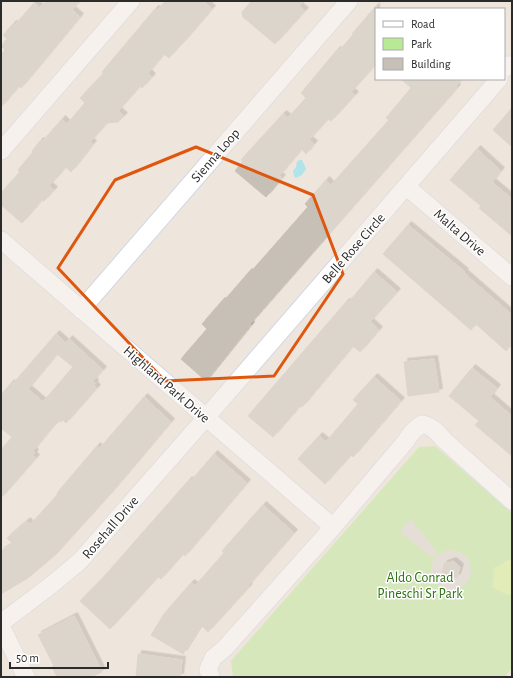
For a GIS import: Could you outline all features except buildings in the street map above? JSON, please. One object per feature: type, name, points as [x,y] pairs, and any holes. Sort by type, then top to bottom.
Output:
[{"type":"street","points":[[1,151],[131,1]]},
{"type":"street","name":"Sienna Loop","points":[[81,310],[349,1]]},
{"type":"street","name":"Belle Rose Circle","points":[[206,417],[407,187],[498,80]]},
{"type":"street","name":"Malta Drive","points":[[407,187],[512,277]]},
{"type":"street","name":"Highland Park Drive","points":[[1,240],[334,527]]},
{"type":"street","name":"Rosehall Drive","points":[[1,625],[80,561],[206,417]]},
{"type":"street","points":[[211,677],[208,670],[213,658],[225,648],[334,527],[406,441],[412,431],[422,424],[434,429],[444,440],[512,501]]},
{"type":"street","points":[[1,625],[26,677]]},
{"type":"highlighted area","points":[[196,147],[313,195],[343,274],[274,376],[165,381],[58,268],[115,180]]},
{"type":"green space","name":"Aldo Conrad Pineschi Sr Park","points":[[435,446],[512,513],[512,668],[505,677],[233,677],[231,661],[419,447]]},
{"type":"green space","points":[[512,559],[512,595],[505,594],[492,587],[494,575],[493,568]]},
{"type":"shaded area","points":[[411,519],[437,552],[433,558],[400,532]]},
{"type":"shaded area","points":[[455,550],[462,553],[468,559],[471,570],[470,578],[462,587],[455,590],[447,590],[440,587],[432,578],[431,566],[434,559],[443,551]]},
{"type":"water","points":[[299,160],[302,160],[306,169],[302,175],[296,178],[293,171]]}]
